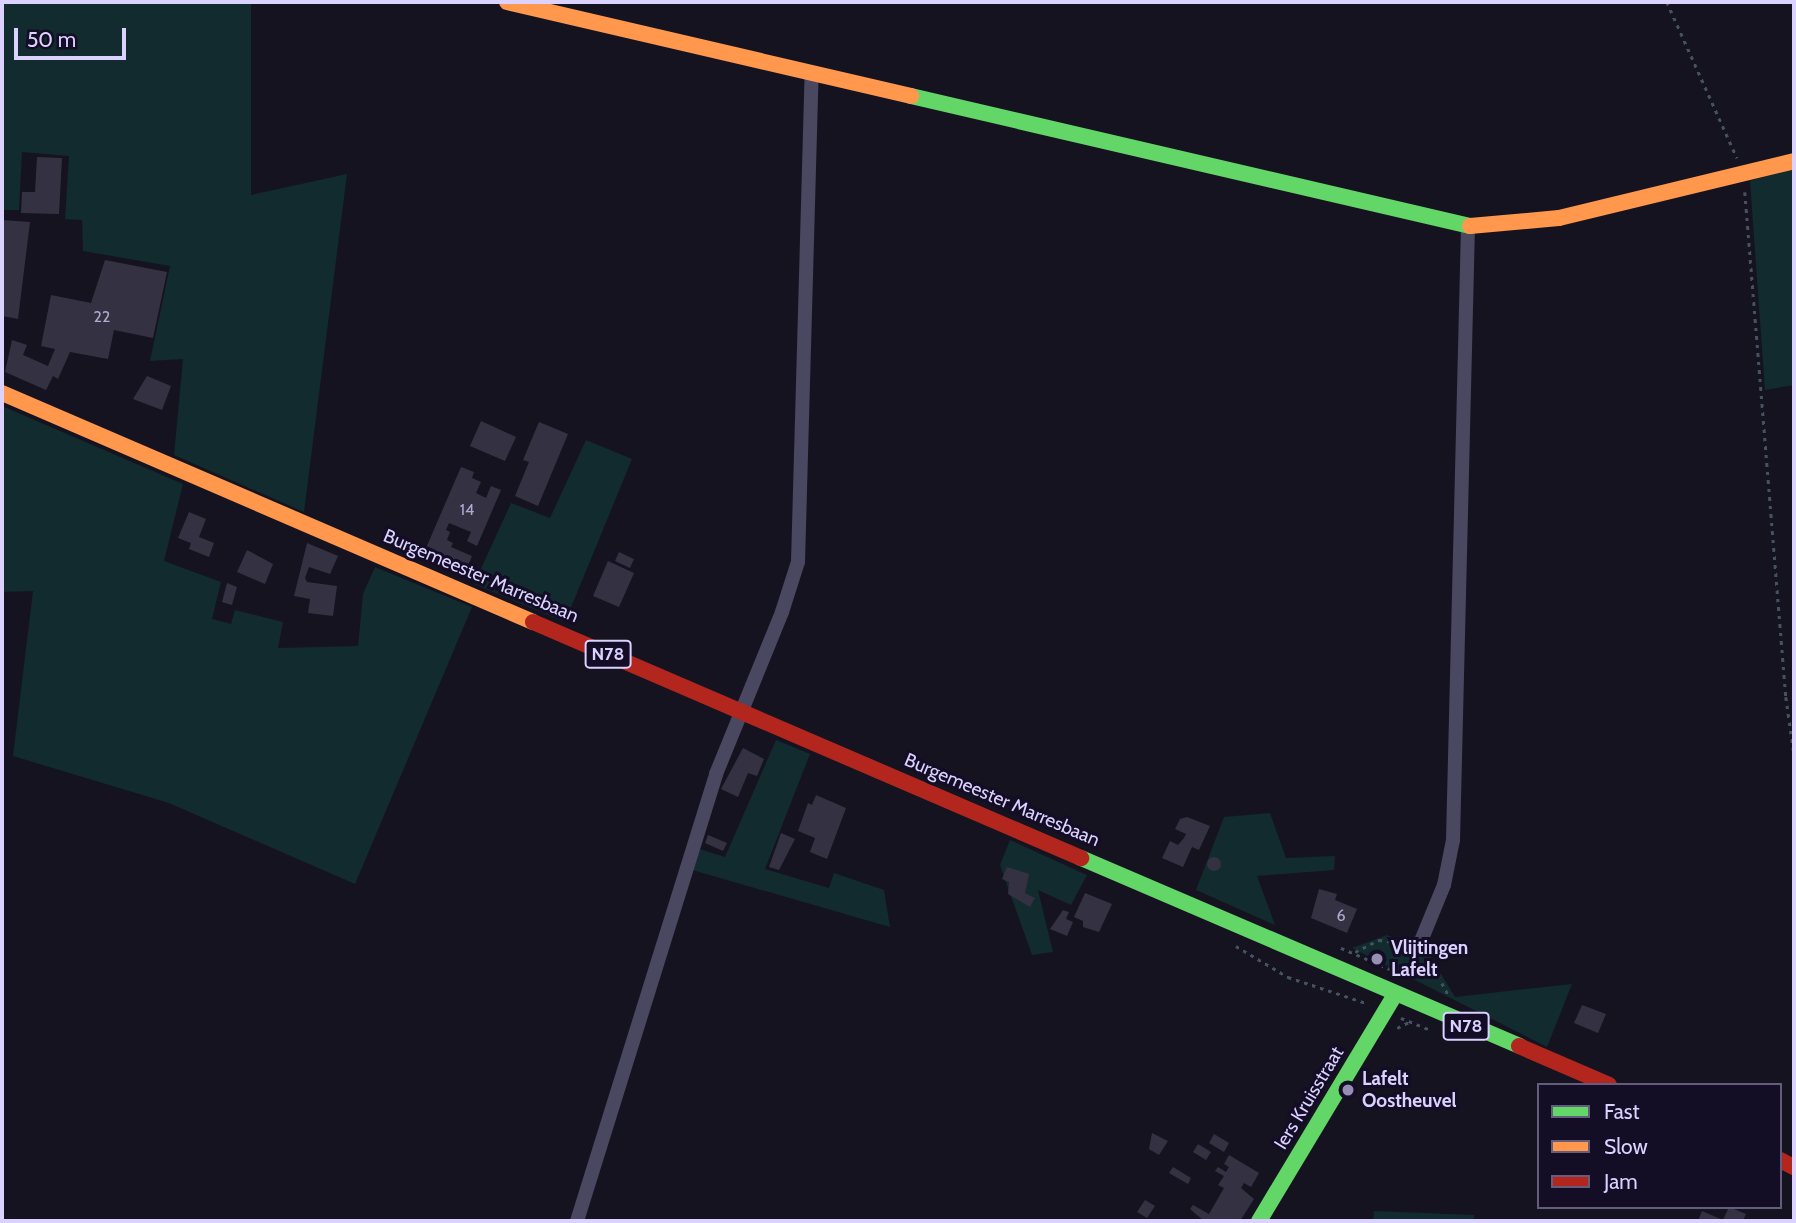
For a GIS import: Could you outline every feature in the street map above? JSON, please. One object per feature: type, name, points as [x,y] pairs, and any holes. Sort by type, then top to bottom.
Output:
[{"type":"main road","points":[[507,2],[1468,226],[1559,218],[1794,161]]},
{"type":"main road","name":"Burgemeester Marresbaan","points":[[2,393],[1394,996],[1604,1083]]},
{"type":"main road","name":"Iers Kruisstraat","points":[[1259,1221],[1394,996]]},
{"type":"street","points":[[577,1221],[739,710],[782,612],[798,562],[812,74]]},
{"type":"street","points":[[1421,941],[1444,885],[1453,840],[1468,226]]},
{"type":"path","points":[[1667,2],[1744,174],[1783,669],[1794,753]]},
{"type":"path","points":[[1338,947],[1355,952],[1379,940],[1393,939],[1418,948],[1432,959],[1449,996]]},
{"type":"path","points":[[1231,941],[1288,977],[1360,1000]]},
{"type":"path","points":[[1409,1022],[1433,1031]]},
{"type":"green space","points":[[2,2],[251,2],[251,195],[347,174],[304,512],[174,455],[183,359],[150,361],[170,266],[83,251],[82,220],[65,219],[69,156],[22,152],[19,210],[2,210]]},
{"type":"green space","points":[[1794,166],[1794,385],[1765,390],[1750,181]]},
{"type":"green space","points":[[2,406],[183,484],[164,561],[221,582],[212,619],[231,624],[235,610],[283,622],[278,648],[358,646],[363,594],[375,567],[472,607],[355,884],[169,803],[13,756],[33,591],[2,592]]},
{"type":"green space","points":[[586,440],[632,459],[565,622],[474,584],[511,503],[550,518]]},
{"type":"green space","points":[[776,740],[810,754],[765,869],[829,888],[834,873],[884,890],[890,927],[689,869],[696,848],[725,857]]},
{"type":"green space","points":[[1270,813],[1286,858],[1335,856],[1334,870],[1257,876],[1275,925],[1196,890],[1224,817]]},
{"type":"green space","points":[[1010,840],[1087,875],[1071,905],[1038,890],[1053,952],[1032,955],[1000,865]]},
{"type":"green space","points":[[1387,935],[1427,951],[1455,997],[1572,984],[1547,1047],[1352,948]]},
{"type":"green space","points":[[1374,1211],[1474,1215],[1474,1221],[1373,1221]]},
{"type":"building","points":[[37,157],[62,158],[59,214],[21,213],[22,192],[35,192]]},
{"type":"building","points":[[2,220],[30,222],[18,319],[2,316]]},
{"type":"building","points":[[105,260],[167,272],[153,338],[114,330],[108,359],[70,352],[58,379],[53,376],[46,390],[5,372],[12,340],[27,345],[23,355],[48,366],[55,349],[41,346],[51,295],[91,303]]},
{"type":"building","points":[[147,376],[171,386],[162,410],[133,399]]},
{"type":"building","points":[[481,421],[516,437],[505,461],[470,446]]},
{"type":"building","points":[[539,422],[568,434],[538,506],[515,496],[529,462],[523,460]]},
{"type":"building","points":[[461,467],[474,472],[472,478],[481,482],[476,493],[486,498],[491,486],[501,490],[477,546],[467,541],[471,532],[449,523],[446,530],[450,532],[447,540],[453,543],[451,547],[472,556],[465,573],[423,555]]},
{"type":"building","points":[[189,512],[206,519],[199,537],[214,543],[209,557],[189,549],[191,543],[178,538]]},
{"type":"building","points":[[307,543],[338,556],[330,574],[309,567],[305,578],[307,582],[337,586],[333,616],[308,613],[310,599],[294,596]]},
{"type":"building","points":[[247,550],[273,564],[265,584],[237,572]]},
{"type":"building","points":[[619,552],[634,559],[630,568],[615,561]]},
{"type":"building","points":[[608,561],[634,573],[619,607],[593,596]]},
{"type":"building","points":[[227,583],[237,587],[232,605],[222,602]]},
{"type":"building","points":[[743,748],[764,759],[757,776],[748,773],[738,797],[721,789]]},
{"type":"building","points":[[816,795],[846,808],[827,859],[810,852],[815,838],[798,831],[808,803],[812,805]]},
{"type":"building","points":[[1187,817],[1210,826],[1199,850],[1192,847],[1183,867],[1162,858],[1170,841],[1178,845],[1184,838],[1186,834],[1175,829],[1180,819]]},
{"type":"building","points":[[781,833],[795,839],[779,870],[769,867]]},
{"type":"building","points":[[708,835],[727,843],[723,851],[705,843]]},
{"type":"building","points":[[1214,857],[1219,859],[1219,869],[1214,871],[1209,869],[1207,864],[1209,859]]},
{"type":"building","points":[[1007,867],[1029,874],[1025,893],[1035,898],[1030,907],[1008,894],[1009,882],[1002,879]]},
{"type":"building","points":[[1319,889],[1337,894],[1335,900],[1357,909],[1347,933],[1311,918]]},
{"type":"building","points":[[1085,893],[1112,904],[1099,932],[1083,927],[1083,921],[1074,917]]},
{"type":"building","points":[[1063,910],[1069,912],[1066,919],[1073,922],[1067,936],[1050,929]]},
{"type":"building","points":[[1582,1005],[1606,1014],[1598,1033],[1574,1023]]},
{"type":"building","points":[[1152,1133],[1168,1141],[1159,1155],[1149,1149]]},
{"type":"building","points":[[1214,1134],[1229,1143],[1224,1152],[1209,1143]]},
{"type":"building","points":[[1198,1144],[1211,1152],[1206,1160],[1193,1152]]},
{"type":"building","points":[[1229,1155],[1259,1173],[1251,1187],[1244,1183],[1241,1188],[1254,1199],[1240,1221],[1204,1221],[1190,1209],[1193,1205],[1209,1214],[1224,1188],[1218,1185],[1224,1176],[1215,1171],[1218,1167],[1226,1172],[1229,1167],[1224,1164]]},
{"type":"building","points":[[1173,1167],[1191,1178],[1188,1184],[1169,1173]]},
{"type":"building","points":[[1145,1200],[1155,1206],[1147,1218],[1137,1212]]},
{"type":"building","points":[[1728,1209],[1746,1214],[1743,1221],[1698,1221],[1702,1211],[1723,1220]]},
{"type":"traffic: fast","points":[[911,96],[1470,226]]},
{"type":"traffic: fast","points":[[1081,858],[1519,1046]]},
{"type":"traffic: fast","points":[[1259,1221],[1394,996]]},
{"type":"traffic: slow","points":[[507,2],[911,96]]},
{"type":"traffic: slow","points":[[1470,226],[1559,218],[1794,161]]},
{"type":"traffic: slow","points":[[2,393],[533,622]]},
{"type":"traffic: jam","points":[[533,622],[1081,858]]},
{"type":"traffic: jam","points":[[1519,1046],[1604,1083]]},
{"type":"traffic: jam","points":[[1782,1161],[1794,1167]]},
{"type":"place","name":"Vlijtingen Lafelt","points":[[1377,959]]},
{"type":"place","name":"Lafelt Oostheuvel","points":[[1348,1090]]}]
